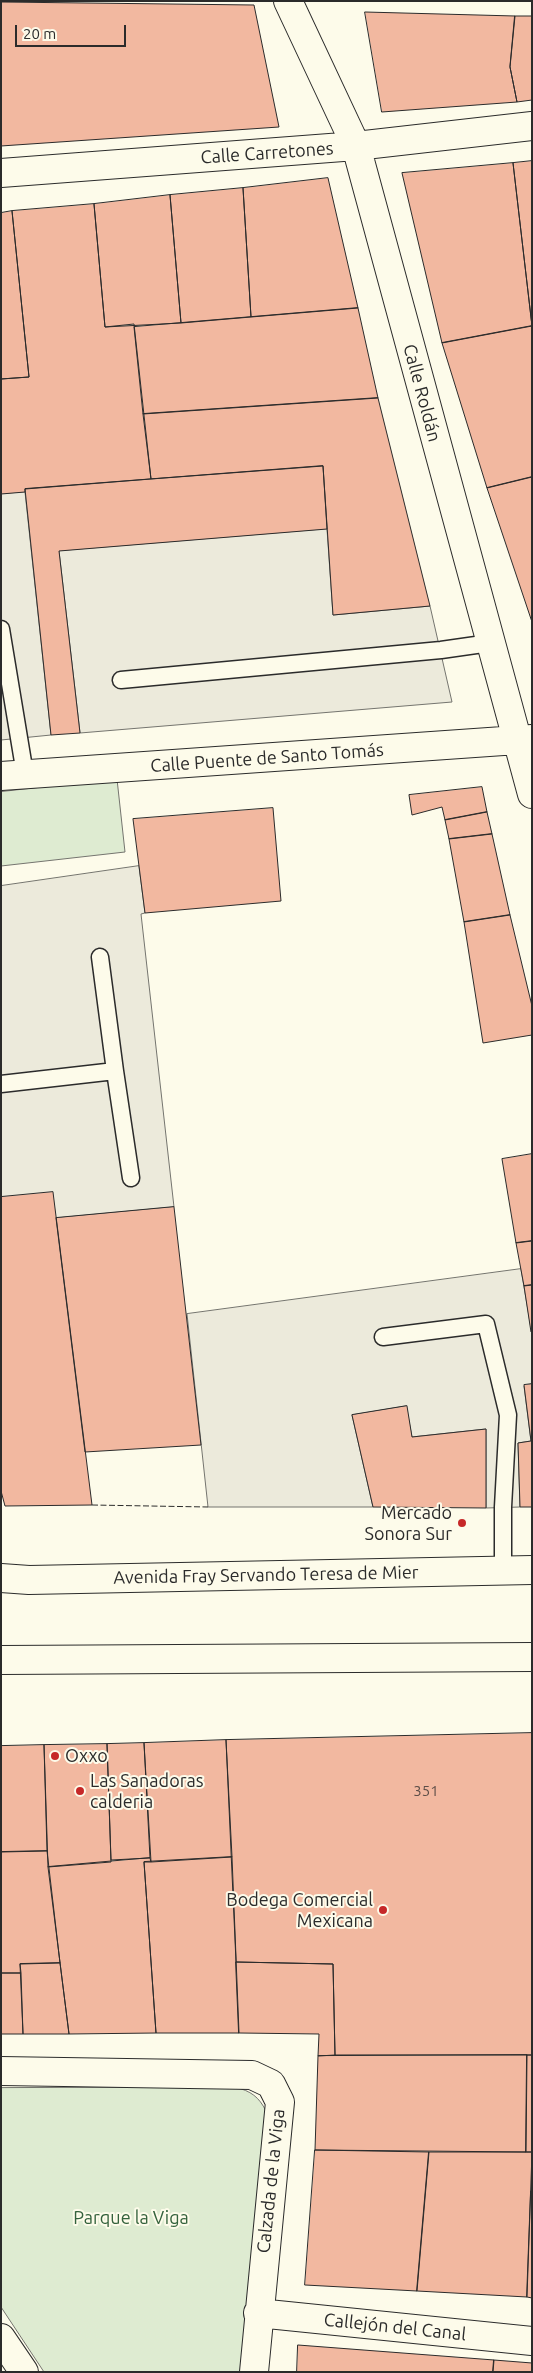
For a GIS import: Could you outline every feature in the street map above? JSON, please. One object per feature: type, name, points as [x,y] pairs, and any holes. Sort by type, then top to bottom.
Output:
[{"type":"street","name":"Calle Roldán","points":[[288,1],[356,146],[490,643],[525,740],[532,794]]},
{"type":"street","name":"Calle Carretones","points":[[1,173],[356,146],[532,126]]},
{"type":"street","name":"Calle Puente de Santo Tomás","points":[[13,775],[525,740]]},
{"type":"street","name":"Avenida Fray Servando Teresa de Mier","points":[[2,1577],[29,1580],[532,1570]]},
{"type":"street","points":[[1,1660],[532,1657]]},
{"type":"street","name":"Calzada de la Viga","points":[[1,2071],[252,2075],[263,2078],[271,2084],[280,2102],[258,2314],[254,2372]]},
{"type":"street","name":"Callejón del Canal","points":[[258,2314],[532,2341]]},
{"type":"street","points":[[1,2338],[24,2372]]},
{"type":"lane","points":[[1,629],[13,775]]},
{"type":"lane","points":[[122,680],[490,643]]},
{"type":"lane","points":[[100,957],[131,1178]]},
{"type":"lane","points":[[1,1084],[115,1071]]},
{"type":"lane","points":[[383,1337],[486,1324],[508,1415],[503,1507],[503,1570]]},
{"type":"green space","points":[[117,779],[125,852],[1,866],[1,792]]},
{"type":"green space","name":"Parque la Viga","points":[[235,2087],[246,2090],[254,2095],[266,2111],[249,2372],[44,2372],[1,2307],[1,2088]]},
{"type":"shaded area","points":[[25,492],[51,735],[1,740],[1,494]]},
{"type":"shaded area","points":[[327,529],[333,615],[430,606],[452,702],[80,733],[59,551]]},
{"type":"shaded area","points":[[139,866],[145,913],[141,914],[174,1207],[56,1218],[1,1197],[1,886]]},
{"type":"shaded area","points":[[521,1269],[532,1334],[532,1384],[524,1386],[531,1441],[518,1443],[520,1507],[486,1508],[486,1429],[412,1437],[406,1406],[352,1415],[373,1507],[208,1507],[187,1314]]},
{"type":"building","points":[[1,2],[254,5],[279,127],[1,146]]},
{"type":"building","points":[[365,12],[515,16],[510,67],[517,102],[382,112]]},
{"type":"building","points":[[515,16],[532,16],[532,100],[517,102],[510,67]]},
{"type":"building","points":[[532,161],[532,326],[513,163]]},
{"type":"building","points":[[513,163],[532,326],[442,343],[402,173]]},
{"type":"building","points":[[328,178],[358,308],[251,317],[243,188]]},
{"type":"building","points":[[243,188],[251,317],[181,323],[170,195]]},
{"type":"building","points":[[170,195],[181,323],[105,327],[94,204]]},
{"type":"building","points":[[94,204],[105,327],[134,324],[151,479],[25,489],[25,492],[1,494],[1,379],[29,377],[12,211]]},
{"type":"building","points":[[12,211],[29,377],[1,379],[1,213]]},
{"type":"building","points":[[358,308],[378,398],[143,414],[134,327]]},
{"type":"building","points":[[532,326],[532,477],[487,488],[442,343]]},
{"type":"building","points":[[378,398],[430,606],[333,615],[323,466],[151,479],[143,414]]},
{"type":"building","points":[[323,466],[327,529],[59,551],[80,733],[51,735],[25,489]]},
{"type":"building","points":[[532,477],[532,622],[487,488]]},
{"type":"building","points":[[482,787],[487,812],[445,820],[442,807],[412,815],[409,795]]},
{"type":"building","points":[[273,808],[281,901],[145,913],[133,819]]},
{"type":"building","points":[[487,812],[492,834],[449,839],[445,820]]},
{"type":"building","points":[[492,834],[510,915],[464,922],[449,839]]},
{"type":"building","points":[[510,915],[532,1006],[532,1035],[483,1043],[464,922]]},
{"type":"building","points":[[532,1154],[532,1241],[516,1243],[502,1159]]},
{"type":"building","points":[[53,1192],[92,1505],[5,1506],[1,1491],[1,1197]]},
{"type":"building","points":[[174,1207],[201,1445],[85,1452],[56,1218]]},
{"type":"building","points":[[532,1241],[532,1285],[524,1286],[516,1243]]},
{"type":"building","points":[[532,1285],[532,1331],[531,1332],[524,1286]]},
{"type":"building","points":[[532,1384],[532,1507],[520,1507],[518,1443],[531,1441],[524,1385]]},
{"type":"building","points":[[407,1406],[412,1437],[486,1429],[486,1508],[373,1507],[352,1415]]},
{"type":"building","name":"Bodega Comercial Mexicana","points":[[532,1733],[532,2055],[335,2055],[333,1964],[236,1962],[226,1740]]},
{"type":"building","points":[[226,1740],[232,1857],[151,1862],[144,1743]]},
{"type":"building","points":[[144,1743],[150,1858],[111,1860],[107,1744]]},
{"type":"building","points":[[107,1744],[111,1862],[48,1867],[44,1745]]},
{"type":"building","points":[[44,1745],[47,1851],[1,1852],[1,1746]]},
{"type":"building","points":[[47,1851],[60,1963],[20,1964],[21,1973],[1,1973],[1,1852]]},
{"type":"building","points":[[232,1857],[239,2033],[156,2033],[144,1862]]},
{"type":"building","points":[[150,1858],[151,1862],[144,1862],[156,2033],[69,2034],[48,1867]]},
{"type":"building","points":[[236,1962],[333,1964],[335,2055],[318,2056],[319,2034],[239,2033]]},
{"type":"building","points":[[60,1963],[69,2034],[23,2034],[20,1964]]},
{"type":"building","points":[[1,1973],[21,1973],[23,2034],[1,2034]]},
{"type":"building","points":[[527,2055],[532,2055],[532,2152],[526,2152]]},
{"type":"building","points":[[527,2055],[526,2152],[315,2150],[318,2056]]},
{"type":"building","points":[[315,2150],[429,2152],[417,2291],[305,2285]]},
{"type":"building","points":[[429,2152],[532,2152],[527,2297],[417,2291]]},
{"type":"building","points":[[532,2191],[532,2298],[527,2297]]},
{"type":"building","points":[[298,2345],[494,2360],[493,2372],[297,2372]]},
{"type":"building","points":[[494,2360],[532,2363],[532,2372],[493,2372]]},
{"type":"fence","points":[[92,1505],[208,1507]]},
{"type":"place","name":"Mercado Sonora Sur","points":[[462,1523]]},
{"type":"place","name":"Oxxo","points":[[55,1756]]},
{"type":"place","name":"Las Sanadoras calderia","points":[[80,1791]]},
{"type":"place","name":"Bodega Comercial Mexicana","points":[[383,1910]]}]
